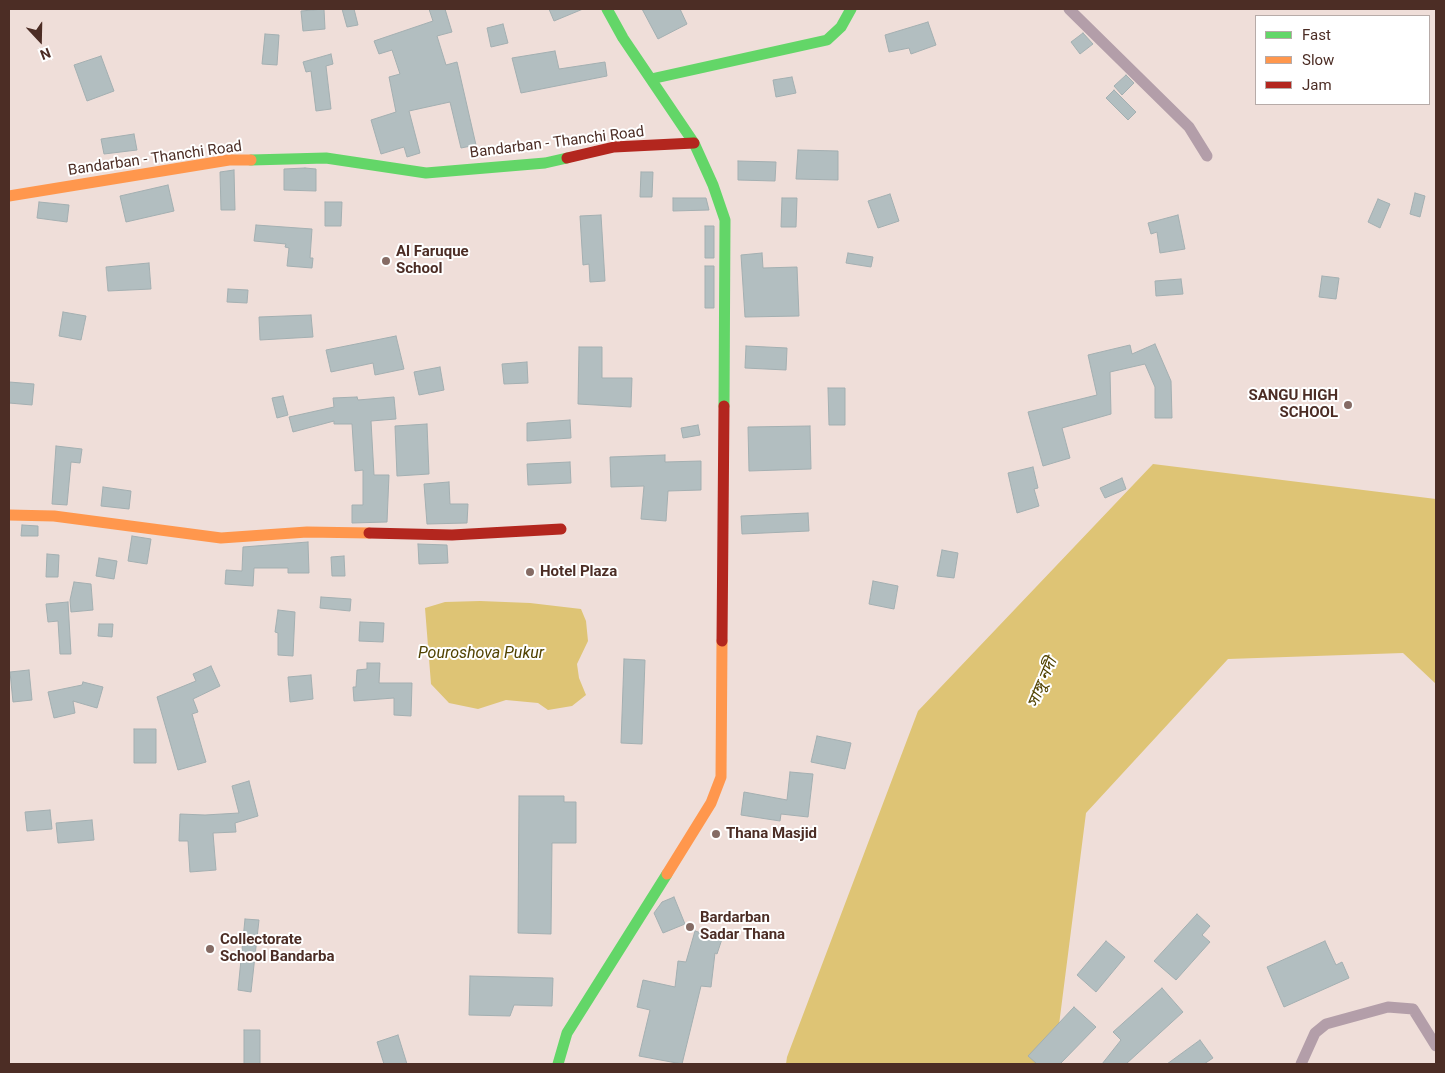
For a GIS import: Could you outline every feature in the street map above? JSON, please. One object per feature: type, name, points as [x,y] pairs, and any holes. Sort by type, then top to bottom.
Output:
[{"type":"main road","points":[[558,1064],[567,1033],[711,803],[721,777],[725,220],[713,185],[694,143],[607,9]]},
{"type":"main road","points":[[651,79],[827,40],[841,27],[851,9]]},
{"type":"main road","name":"Bandarban - Thanchi Road","points":[[9,196],[229,160],[326,158],[426,173],[545,163],[614,147],[694,143]]},
{"type":"main road","points":[[9,515],[54,516],[221,538],[307,532],[452,535],[561,529]]},
{"type":"street","points":[[1069,9],[1189,127],[1207,156]]},
{"type":"street","points":[[1301,1064],[1315,1033],[1326,1024],[1388,1007],[1413,1009],[1436,1046]]},
{"type":"water","name":"সাঙ্গু নদী","points":[[1153,464],[1436,499],[1436,684],[1403,653],[1228,659],[1086,813],[1054,1064],[786,1064],[787,1057],[918,711]]},
{"type":"water","name":"Pouroshova Pukur","points":[[445,602],[530,603],[581,609],[586,621],[588,641],[577,664],[579,678],[586,695],[572,706],[548,710],[538,703],[506,700],[478,709],[449,703],[431,684],[425,608]]},
{"type":"building","points":[[324,9],[325,29],[303,31],[301,11]]},
{"type":"building","points":[[342,9],[354,9],[358,25],[347,27]]},
{"type":"building","points":[[429,9],[445,9],[452,32],[437,36],[446,65],[457,62],[476,145],[461,148],[450,102],[409,111],[420,153],[407,157],[404,147],[381,154],[371,120],[396,112],[389,77],[400,74],[392,50],[379,54],[374,41],[433,21]]},
{"type":"building","points":[[549,9],[583,9],[554,21]]},
{"type":"building","points":[[642,9],[680,9],[687,24],[658,39]]},
{"type":"building","points":[[928,22],[936,45],[911,54],[909,48],[889,52],[885,35]]},
{"type":"building","points":[[503,24],[508,43],[491,47],[487,28]]},
{"type":"building","points":[[1083,33],[1093,44],[1080,54],[1071,42]]},
{"type":"building","points":[[265,34],[279,35],[277,65],[262,64]]},
{"type":"building","points":[[555,51],[559,69],[605,62],[607,76],[521,93],[512,58]]},
{"type":"building","points":[[331,54],[333,64],[326,66],[331,109],[316,111],[311,71],[306,72],[303,62]]},
{"type":"building","points":[[101,56],[114,91],[87,101],[74,65]]},
{"type":"building","points":[[1126,75],[1134,83],[1122,95],[1114,86]]},
{"type":"building","points":[[792,77],[796,93],[776,97],[773,80]]},
{"type":"building","points":[[1114,90],[1136,112],[1128,120],[1106,98]]},
{"type":"building","points":[[134,134],[137,150],[104,154],[101,139]]},
{"type":"building","points":[[798,150],[838,151],[838,180],[796,179]]},
{"type":"building","points":[[738,161],[776,162],[775,181],[738,180]]},
{"type":"building","points":[[284,169],[316,169],[316,191],[284,190]]},
{"type":"building","points":[[234,170],[235,210],[221,210],[220,172]]},
{"type":"building","points":[[641,172],[653,172],[652,197],[640,197]]},
{"type":"building","points":[[168,185],[174,211],[126,222],[120,196]]},
{"type":"building","points":[[1415,193],[1425,196],[1420,217],[1410,214]]},
{"type":"building","points":[[890,194],[899,221],[878,228],[868,201]]},
{"type":"building","points":[[673,198],[706,198],[709,210],[673,211]]},
{"type":"building","points":[[782,198],[797,198],[796,227],[781,227]]},
{"type":"building","points":[[1378,199],[1390,204],[1380,228],[1368,222]]},
{"type":"building","points":[[39,202],[69,205],[67,222],[37,218]]},
{"type":"building","points":[[325,202],[342,202],[341,226],[325,226]]},
{"type":"building","points":[[601,215],[605,281],[590,282],[589,264],[583,265],[580,216]]},
{"type":"building","points":[[1178,215],[1185,249],[1160,253],[1157,232],[1151,234],[1148,223]]},
{"type":"building","points":[[256,225],[312,229],[310,258],[313,258],[312,268],[287,266],[289,248],[285,247],[286,244],[254,241]]},
{"type":"building","points":[[705,226],[714,226],[714,258],[705,258]]},
{"type":"building","points":[[762,253],[763,268],[797,267],[799,316],[745,317],[741,255]]},
{"type":"building","points":[[848,253],[873,257],[871,267],[846,263]]},
{"type":"building","points":[[149,263],[151,289],[108,291],[106,267]]},
{"type":"building","points":[[705,266],[714,266],[714,308],[705,308]]},
{"type":"building","points":[[1322,276],[1339,278],[1336,299],[1319,297]]},
{"type":"building","points":[[1181,279],[1183,294],[1156,296],[1155,281]]},
{"type":"building","points":[[228,289],[248,290],[247,303],[227,302]]},
{"type":"building","points":[[63,312],[86,316],[81,340],[59,336]]},
{"type":"building","points":[[311,315],[313,337],[260,340],[259,317]]},
{"type":"building","points":[[396,336],[404,369],[375,375],[373,363],[331,372],[326,350]]},
{"type":"building","points":[[1155,344],[1171,381],[1172,418],[1155,418],[1155,387],[1145,364],[1110,372],[1111,414],[1062,428],[1070,458],[1043,466],[1028,412],[1097,395],[1088,355],[1130,345],[1132,354]]},
{"type":"building","points":[[746,346],[787,348],[786,370],[745,368]]},
{"type":"building","points":[[579,347],[602,347],[602,378],[632,378],[631,407],[578,404]]},
{"type":"building","points":[[527,362],[528,383],[504,384],[502,364]]},
{"type":"building","points":[[440,367],[444,390],[419,395],[414,372]]},
{"type":"building","points":[[9,382],[34,384],[32,405],[9,403]]},
{"type":"building","points":[[828,388],[845,388],[845,425],[829,425]]},
{"type":"building","points":[[283,396],[288,415],[277,418],[272,398]]},
{"type":"building","points":[[357,397],[358,400],[394,397],[396,419],[371,421],[374,475],[389,475],[387,522],[352,523],[352,505],[363,505],[363,470],[355,471],[352,424],[334,424],[334,421],[293,432],[289,417],[334,407],[333,398]]},
{"type":"building","points":[[570,420],[571,438],[527,441],[527,423]]},
{"type":"building","points":[[427,424],[429,474],[397,476],[395,426]]},
{"type":"building","points":[[698,425],[700,435],[683,438],[681,428]]},
{"type":"building","points":[[810,426],[811,469],[749,471],[748,427]]},
{"type":"building","points":[[56,446],[82,449],[80,463],[71,462],[67,505],[52,504]]},
{"type":"building","points":[[665,455],[665,462],[701,461],[701,490],[668,491],[666,521],[641,519],[644,486],[611,487],[610,457]]},
{"type":"building","points":[[570,462],[571,483],[528,485],[527,464]]},
{"type":"building","points":[[1033,467],[1038,488],[1034,489],[1039,506],[1017,513],[1008,473]]},
{"type":"building","points":[[1122,478],[1126,489],[1105,498],[1100,488]]},
{"type":"building","points":[[449,482],[450,504],[468,504],[467,523],[427,524],[424,484]]},
{"type":"building","points":[[103,487],[131,491],[129,509],[101,506]]},
{"type":"building","points":[[808,513],[809,531],[742,534],[741,516]]},
{"type":"building","points":[[22,525],[38,526],[38,536],[21,536]]},
{"type":"building","points":[[132,536],[151,539],[147,564],[128,561]]},
{"type":"building","points":[[308,542],[309,573],[288,573],[288,568],[254,568],[253,586],[225,584],[226,570],[242,571],[243,547]]},
{"type":"building","points":[[418,544],[447,545],[448,563],[419,564]]},
{"type":"building","points":[[942,550],[958,553],[954,578],[937,576]]},
{"type":"building","points":[[47,554],[59,555],[58,577],[46,577]]},
{"type":"building","points":[[344,556],[345,576],[332,576],[331,557]]},
{"type":"building","points":[[99,558],[117,561],[114,579],[96,576]]},
{"type":"building","points":[[873,581],[898,586],[894,609],[869,604]]},
{"type":"building","points":[[74,582],[91,584],[93,610],[71,612],[70,600]]},
{"type":"building","points":[[321,597],[351,599],[350,611],[320,608]]},
{"type":"building","points":[[68,602],[71,654],[60,654],[58,621],[48,622],[46,604]]},
{"type":"building","points":[[278,610],[295,612],[293,656],[278,655],[278,633],[275,632]]},
{"type":"building","points":[[360,622],[384,623],[383,642],[359,641]]},
{"type":"building","points":[[99,624],[113,624],[112,637],[98,636]]},
{"type":"building","points":[[624,659],[645,660],[642,744],[621,743]]},
{"type":"building","points":[[367,663],[380,663],[379,683],[412,683],[411,716],[394,715],[394,698],[354,701],[353,687],[356,687],[357,670],[367,669]]},
{"type":"building","points":[[211,666],[220,686],[193,699],[198,712],[192,714],[206,762],[178,770],[157,697],[196,681],[193,674]]},
{"type":"building","points":[[29,670],[32,700],[13,702],[10,672]]},
{"type":"building","points":[[311,675],[313,699],[290,702],[288,677]]},
{"type":"building","points":[[83,682],[103,687],[97,708],[73,701],[75,713],[54,718],[48,692],[82,685]]},
{"type":"building","points":[[134,729],[156,729],[156,763],[134,763]]},
{"type":"building","points":[[817,736],[851,743],[845,769],[811,762]]},
{"type":"building","points":[[790,772],[813,774],[808,817],[781,814],[780,821],[741,815],[744,792],[787,800]]},
{"type":"building","points":[[249,781],[258,816],[235,823],[236,832],[213,833],[216,870],[190,872],[188,841],[179,841],[180,814],[239,813],[232,786]]},
{"type":"building","points":[[519,796],[564,796],[564,802],[576,802],[576,843],[552,843],[551,934],[518,933]]},
{"type":"building","points":[[50,810],[52,829],[27,831],[25,812]]},
{"type":"building","points":[[92,820],[94,840],[58,843],[56,823]]},
{"type":"building","points":[[674,897],[685,924],[663,933],[654,913],[662,902]]},
{"type":"building","points":[[1197,914],[1210,926],[1202,935],[1210,942],[1176,980],[1154,961]]},
{"type":"building","points":[[245,919],[259,920],[251,992],[238,990]]},
{"type":"building","points":[[695,931],[722,939],[717,954],[715,953],[711,987],[701,986],[682,1064],[639,1056],[650,1010],[637,1007],[643,980],[675,987],[678,961],[686,962]]},
{"type":"building","points":[[1106,941],[1125,957],[1096,992],[1077,975]]},
{"type":"building","points":[[1325,941],[1336,965],[1342,962],[1349,978],[1284,1007],[1267,967]]},
{"type":"building","points":[[470,976],[553,978],[552,1006],[514,1005],[510,1016],[469,1015]]},
{"type":"building","points":[[1162,988],[1183,1012],[1126,1064],[1102,1064],[1121,1040],[1113,1032]]},
{"type":"building","points":[[1074,1007],[1096,1027],[1060,1064],[1037,1064],[1028,1056]]},
{"type":"building","points":[[244,1030],[260,1030],[260,1064],[244,1064]]},
{"type":"building","points":[[398,1035],[407,1064],[384,1064],[377,1042]]},
{"type":"building","points":[[1200,1040],[1213,1058],[1204,1064],[1167,1064]]},
{"type":"traffic: fast","points":[[607,9],[623,38],[694,143]]},
{"type":"traffic: fast","points":[[651,79],[827,40],[841,27],[851,9]]},
{"type":"traffic: fast","points":[[694,143],[713,185],[725,220],[724,406]]},
{"type":"traffic: fast","points":[[251,160],[326,158],[426,173],[545,163],[567,158]]},
{"type":"traffic: fast","points":[[558,1064],[567,1033],[667,874]]},
{"type":"traffic: slow","points":[[9,196],[229,160],[251,160]]},
{"type":"traffic: slow","points":[[9,515],[54,516],[221,538],[307,532],[369,533]]},
{"type":"traffic: slow","points":[[667,874],[711,803],[721,777],[722,641]]},
{"type":"traffic: jam","points":[[567,158],[614,147],[694,143]]},
{"type":"traffic: jam","points":[[722,641],[724,406]]},
{"type":"traffic: jam","points":[[369,533],[452,535],[561,529]]},
{"type":"place","name":"Al Faruque School","points":[[386,261]]},
{"type":"place","name":"SANGU HIGH SCHOOL","points":[[1348,405]]},
{"type":"place","name":"Hotel Plaza","points":[[530,572]]},
{"type":"place","name":"Thana Masjid","points":[[716,834]]},
{"type":"place","name":"Bardarban Sadar Thana","points":[[690,927]]},
{"type":"place","name":"Collectorate School Bandarba","points":[[210,949]]}]
